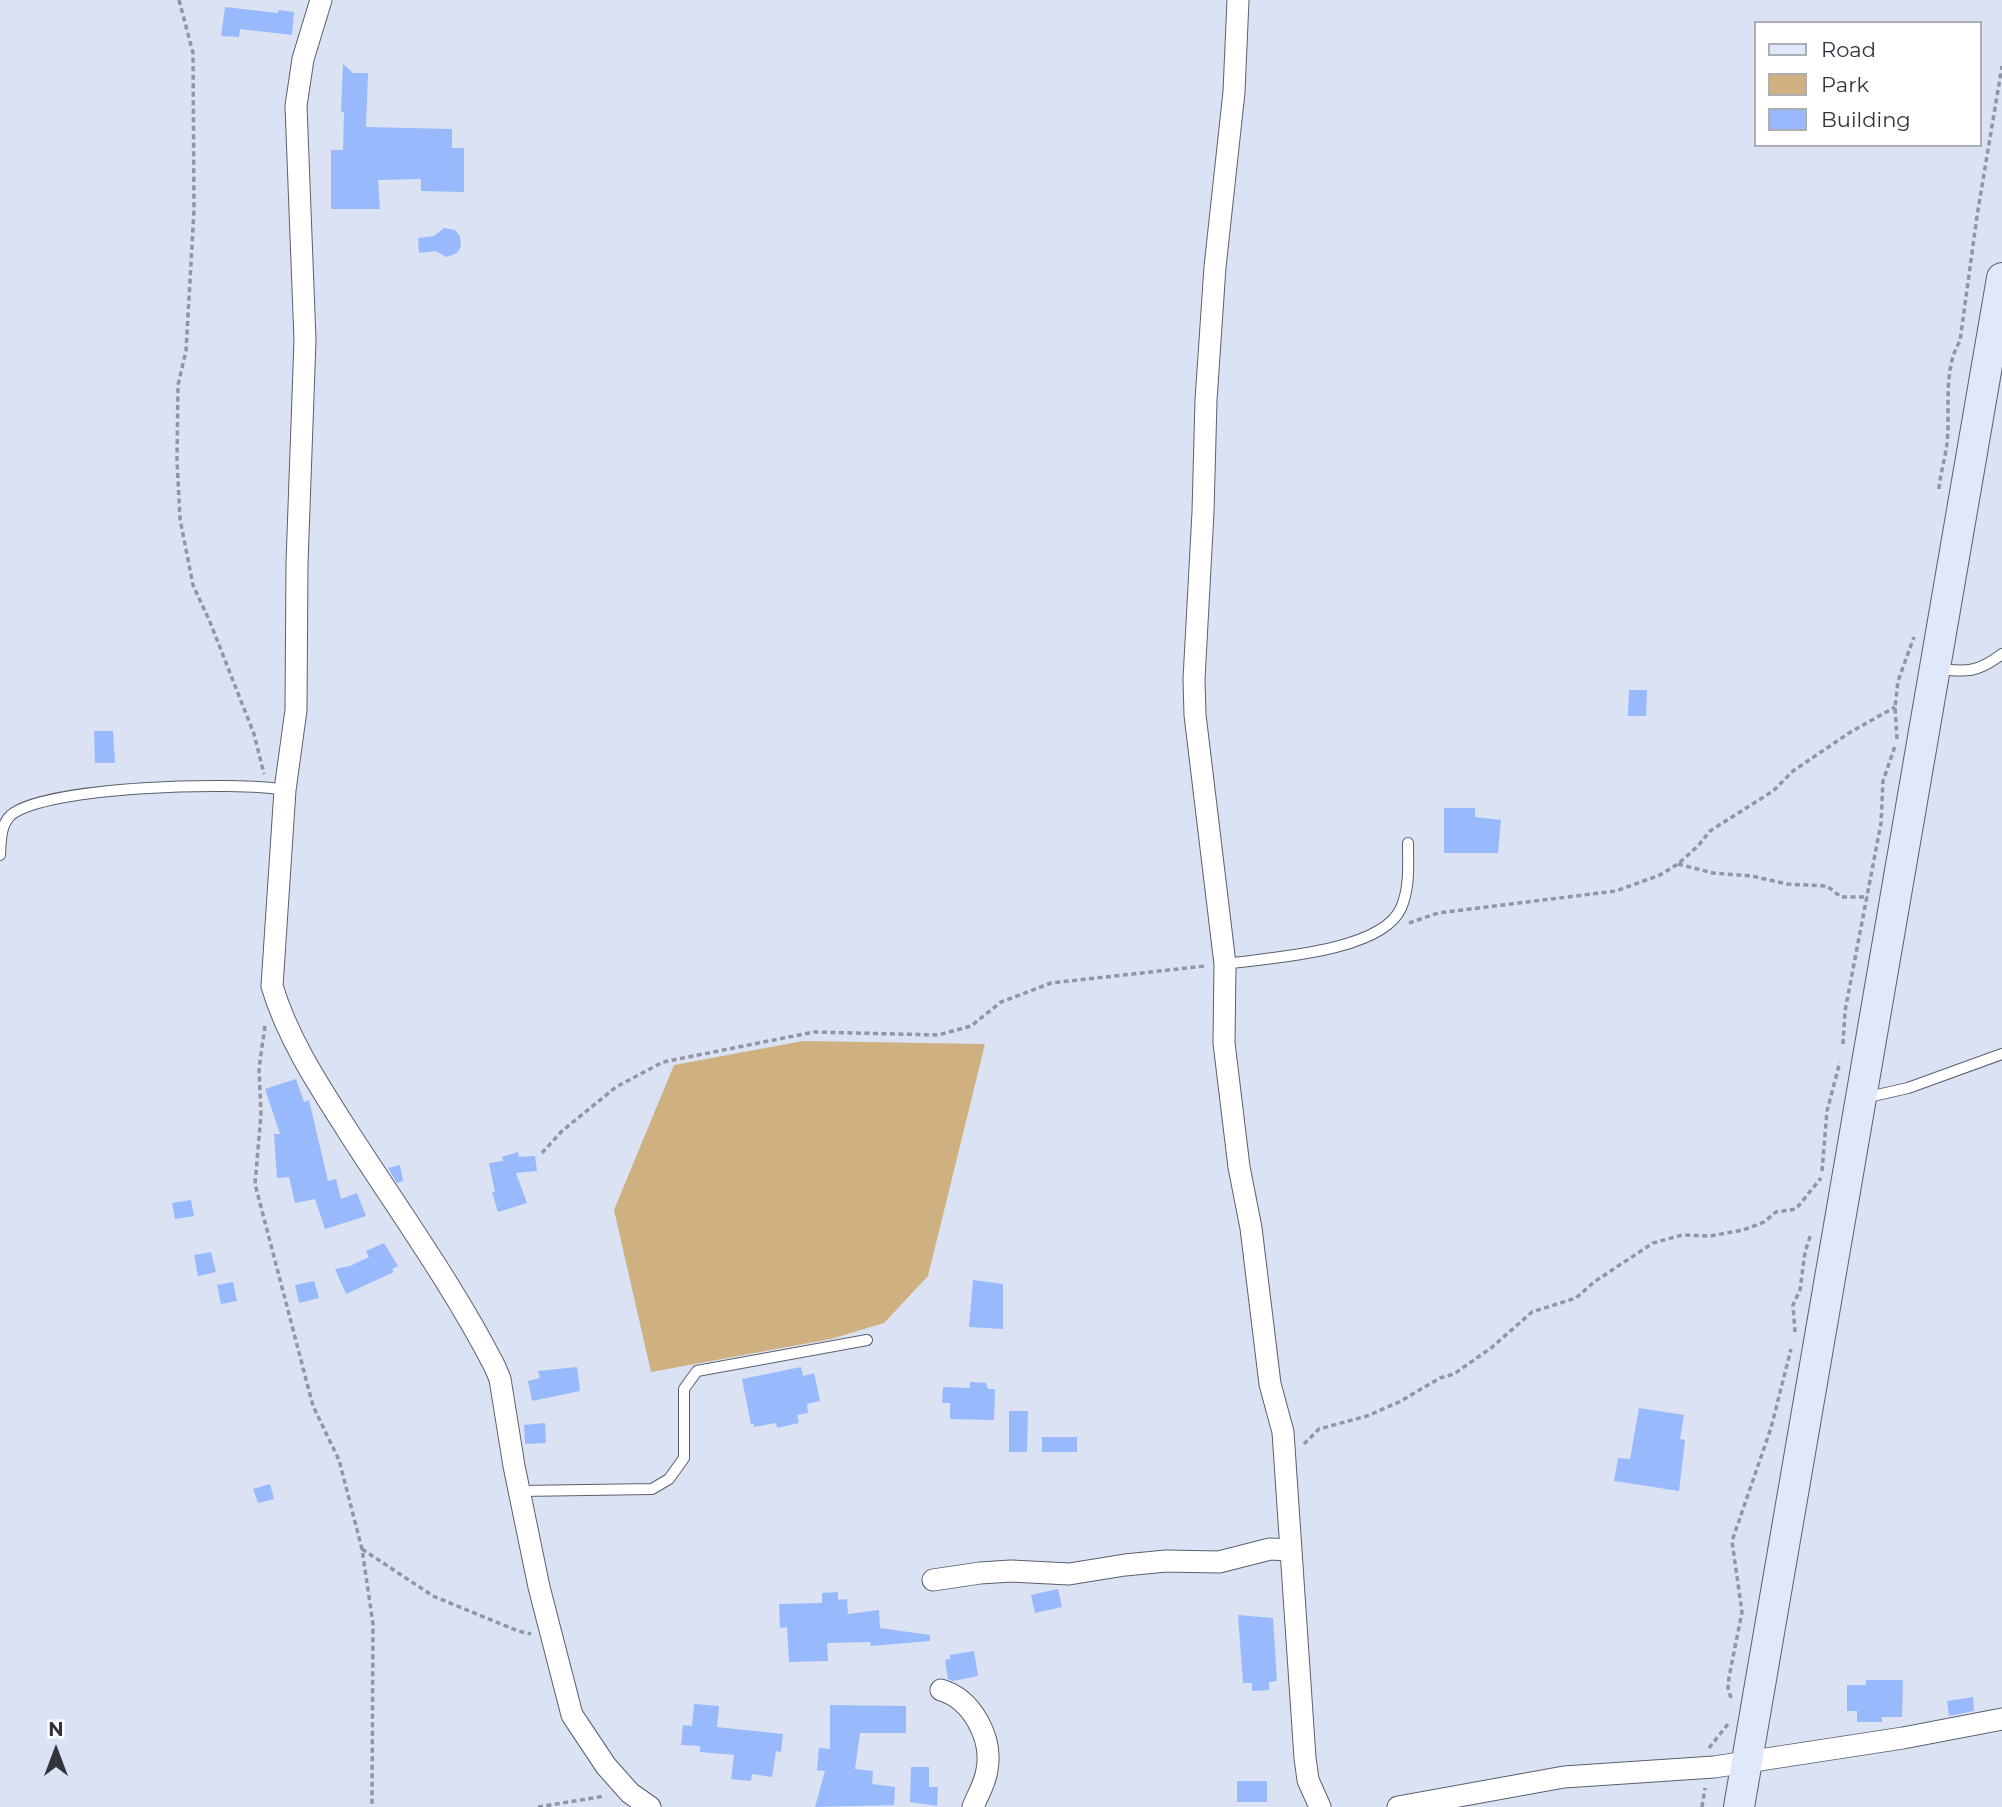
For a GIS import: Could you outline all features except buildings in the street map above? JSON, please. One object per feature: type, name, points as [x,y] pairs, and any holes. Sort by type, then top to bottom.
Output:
[{"type":"main road","points":[[1739,1807],[2002,278]]},
{"type":"street","points":[[321,0],[303,59],[296,106],[305,340],[297,564],[296,710],[276,788],[272,986],[280,1013],[326,1097],[495,1367],[500,1379],[539,1587],[572,1715],[606,1766],[630,1793],[650,1807]]},
{"type":"street","points":[[1238,0],[1234,92],[1215,267],[1206,400],[1194,679],[1199,749],[1225,964],[1224,1043],[1270,1384],[1283,1432],[1305,1758],[1308,1780],[1320,1807]]},
{"type":"street","points":[[933,1580],[1011,1571],[1069,1574],[1152,1562],[1219,1562],[1270,1549],[1290,1550]]},
{"type":"street","points":[[941,1690],[962,1699],[982,1730],[988,1746],[985,1778],[974,1807]]},
{"type":"street","points":[[1398,1807],[1564,1777],[1688,1770],[1903,1738],[2002,1719]]},
{"type":"lane","points":[[1936,669],[1966,672],[1985,666],[2002,654]]},
{"type":"lane","points":[[0,855],[1,835],[9,817],[23,808],[76,795],[143,788],[216,785],[276,788]]},
{"type":"lane","points":[[1225,964],[1324,951],[1378,933],[1400,911],[1409,884],[1408,844]]},
{"type":"lane","points":[[1861,1099],[1908,1088],[2002,1054]]},
{"type":"lane","points":[[520,1491],[652,1489],[669,1479],[684,1458],[684,1389],[697,1371],[867,1340]]},
{"type":"path","points":[[179,0],[193,52],[194,105],[194,210],[186,351],[178,384],[177,460],[180,519],[193,585],[276,788]]},
{"type":"path","points":[[1938,494],[1946,450],[1947,400],[1955,350],[1960,341],[2002,66]]},
{"type":"path","points":[[1821,1186],[1827,1111],[1843,1051],[1845,1011],[1881,824],[1883,781],[1897,741],[1895,707],[1898,681],[1916,631]]},
{"type":"path","points":[[1378,933],[1438,913],[1616,891],[1660,875],[1699,846],[1710,831],[1773,791],[1793,771],[1849,733],[1895,707]]},
{"type":"path","points":[[1678,864],[1713,873],[1752,876],[1787,884],[1826,886],[1841,897],[1868,897]]},
{"type":"path","points":[[542,1153],[562,1131],[616,1087],[663,1062],[814,1032],[938,1035],[971,1026],[1002,1002],[1051,983],[1225,964]]},
{"type":"path","points":[[265,1023],[260,1068],[261,1114],[255,1184],[313,1406],[339,1460],[362,1549],[373,1624],[372,1807]]},
{"type":"path","points":[[1288,1476],[1299,1459],[1302,1446],[1319,1429],[1367,1416],[1399,1402],[1440,1378],[1454,1374],[1491,1348],[1532,1312],[1576,1298],[1594,1282],[1653,1243],[1682,1235],[1710,1236],[1743,1230],[1764,1222],[1776,1212],[1796,1209],[1822,1177]]},
{"type":"path","points":[[1735,1709],[1728,1688],[1742,1612],[1732,1541],[1771,1428],[1795,1333],[1793,1305],[1800,1290],[1805,1252],[1812,1230]]},
{"type":"path","points":[[362,1549],[433,1596],[518,1631],[553,1638]]},
{"type":"path","points":[[1702,1807],[1704,1780],[1688,1770],[1688,1763],[1707,1749],[1730,1723],[1732,1716]]},
{"type":"path","points":[[538,1807],[630,1793]]},
{"type":"green space","points":[[803,1041],[985,1044],[928,1276],[884,1323],[831,1339],[651,1372],[614,1210],[674,1065]]}]
